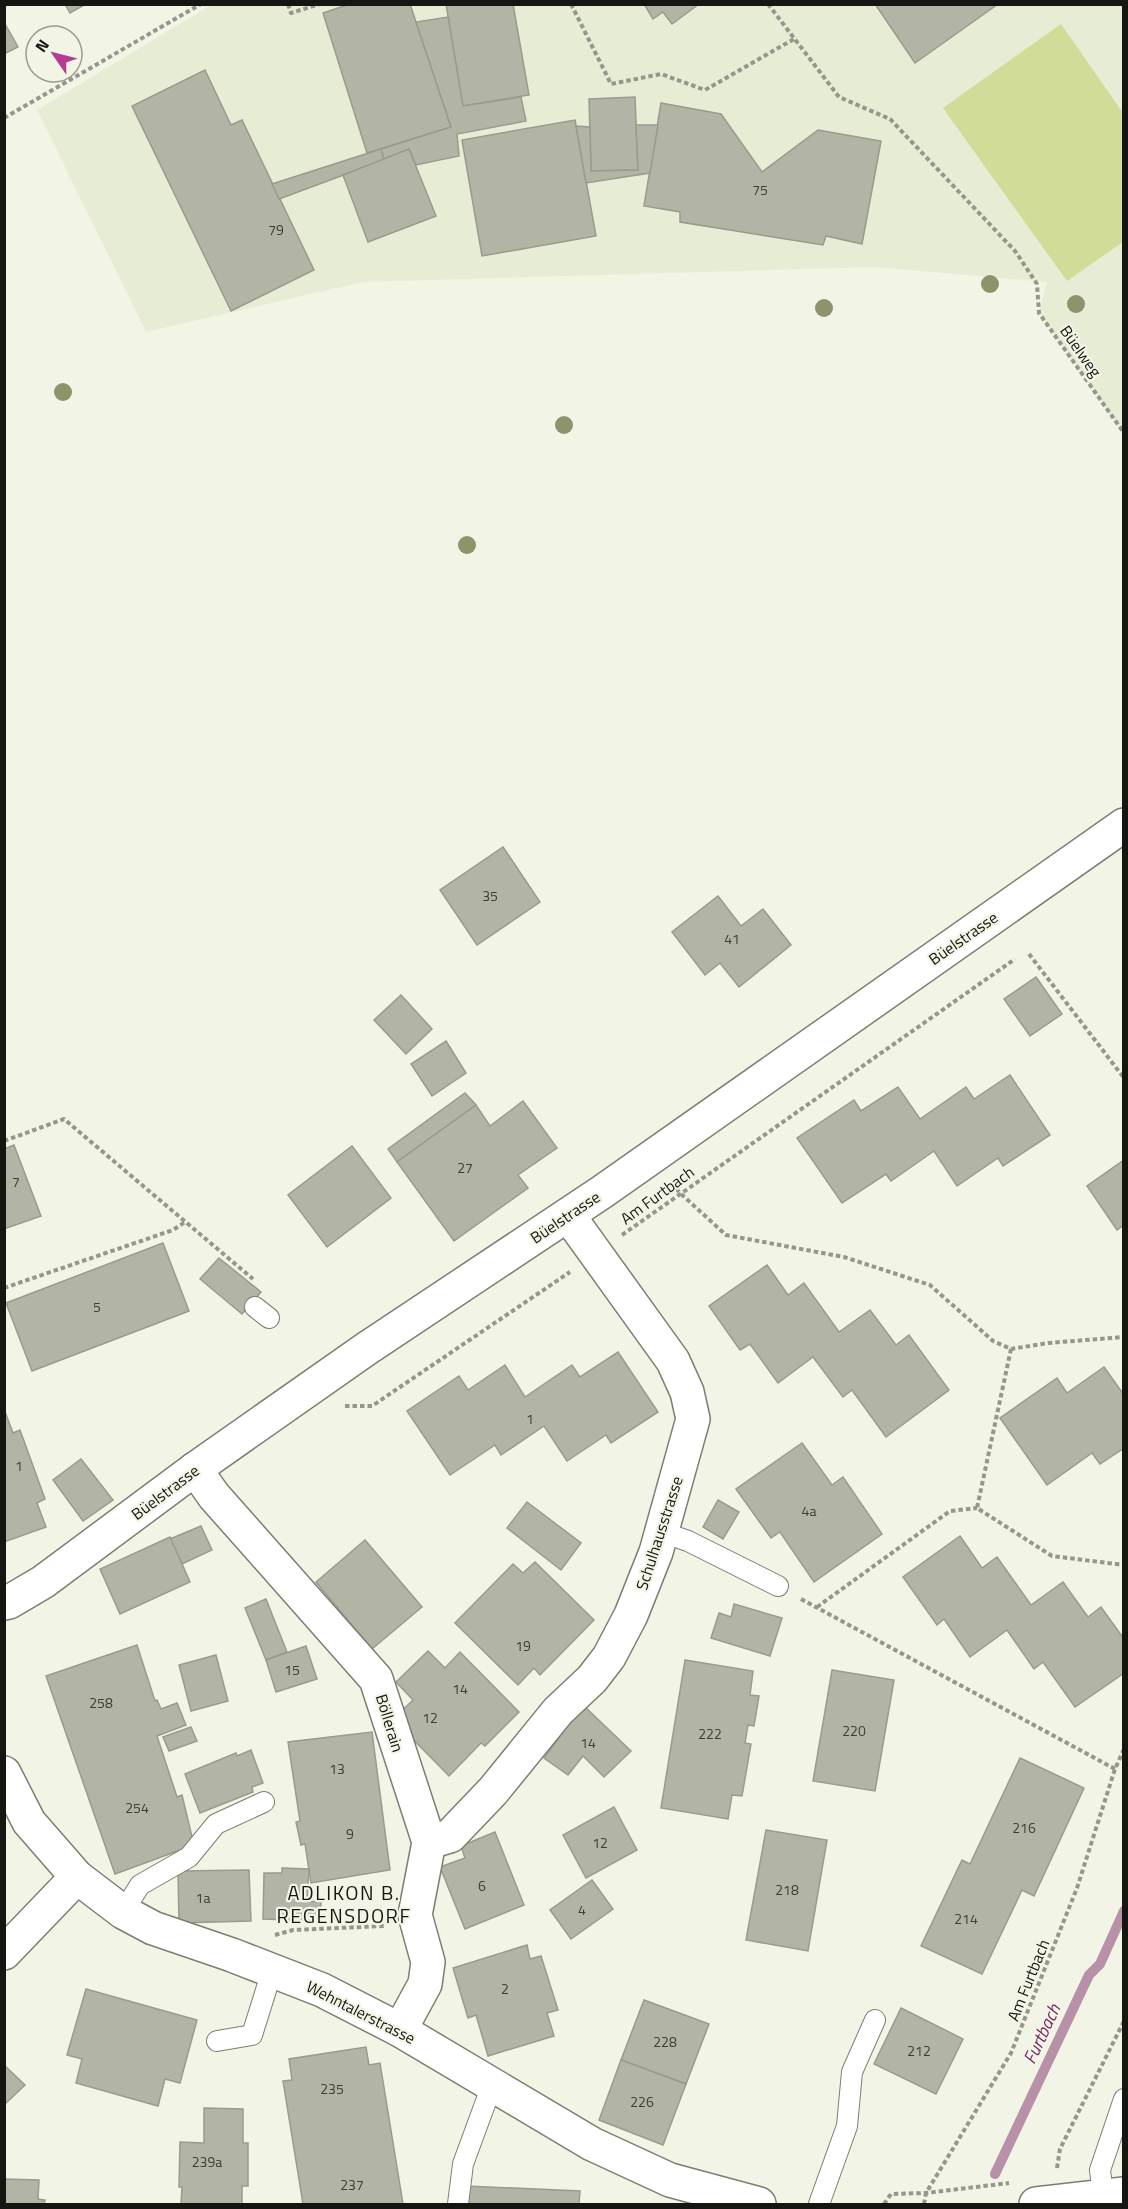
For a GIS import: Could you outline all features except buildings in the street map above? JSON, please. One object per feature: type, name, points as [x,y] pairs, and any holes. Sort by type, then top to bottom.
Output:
[{"type":"street","name":"Büelstrasse","points":[[4,1603],[44,1582],[195,1469],[366,1349],[651,1158],[1124,825]]},
{"type":"street","name":"Schulhausstrasse","points":[[429,1842],[450,1836],[493,1791],[558,1711],[592,1679],[609,1657],[631,1616],[662,1532],[693,1419],[687,1392],[673,1361],[594,1255],[568,1215]]},
{"type":"street","name":"Böllerain","points":[[195,1469],[214,1496],[376,1679],[429,1842],[415,1915],[428,1962],[425,1984],[400,2030]]},
{"type":"street","name":"Wehntalerstrasse","points":[[4,1773],[29,1822],[77,1877],[123,1912],[153,1928],[322,1990],[400,2030],[592,2144],[670,2180],[759,2205]]},
{"type":"street","points":[[4,1953],[77,1877]]},
{"type":"street","points":[[1028,2193],[1113,2195]]},
{"type":"lane","points":[[662,1532],[688,1541],[778,1586]]},
{"type":"lane","points":[[123,1912],[140,1885],[189,1857],[216,1824],[264,1802]]},
{"type":"lane","points":[[217,2041],[252,2035],[272,1971]]},
{"type":"lane","points":[[819,2205],[847,2126],[852,2073],[875,2020]]},
{"type":"lane","points":[[458,2205],[463,2164],[492,2085]]},
{"type":"lane","points":[[1113,2195],[1100,2170],[1118,2128],[1124,2098]]},
{"type":"path","points":[[4,118],[201,4]]},
{"type":"path","points":[[288,4],[291,13],[320,4]]},
{"type":"path","points":[[571,4],[611,84],[661,74],[705,90],[794,39],[768,4]]},
{"type":"path","name":"Büelweg","points":[[794,39],[839,97],[890,119],[1015,251],[1037,284],[1039,313],[1124,433]]},
{"type":"path","points":[[1029,954],[1124,1078]]},
{"type":"path","name":"Am Furtbach","points":[[302,1394],[323,1405],[372,1406],[594,1255],[1015,959]]},
{"type":"path","points":[[4,1141],[64,1119],[254,1280]]},
{"type":"path","points":[[651,1158],[680,1193],[726,1235],[844,1257],[930,1285],[993,1341],[1011,1349],[1048,1343],[1124,1337]]},
{"type":"path","points":[[4,1288],[173,1230],[185,1221]]},
{"type":"path","points":[[977,1508],[1011,1349]]},
{"type":"path","points":[[817,1607],[950,1510],[977,1508],[1052,1556],[1124,1566]]},
{"type":"path","points":[[778,1586],[1115,1769]]},
{"type":"path","name":"Am Furtbach","points":[[924,2205],[926,2193],[1011,2053],[1077,1888],[1115,1769],[1124,1749]]},
{"type":"path","points":[[231,1955],[258,1939],[292,1930],[398,1925],[415,1915]]},
{"type":"path","points":[[1060,2149],[1124,2021]]},
{"type":"path","points":[[884,2205],[891,2194],[1028,2193]]},
{"type":"shaded area","points":[[211,5],[1123,5],[1123,433],[1039,313],[1047,282],[875,267],[363,282],[146,332],[37,110],[80,84],[84,84],[84,82]]},
{"type":"green space","points":[[1061,24],[1123,113],[1123,242],[1067,281],[943,108]]},
{"type":"waterway","name":"Furtbach","points":[[995,2174],[1089,1975],[1100,1964],[1124,1911]]},
{"type":"district","name":"ADLIKON B. REGENSDORF","points":[[344,1904]]}]
